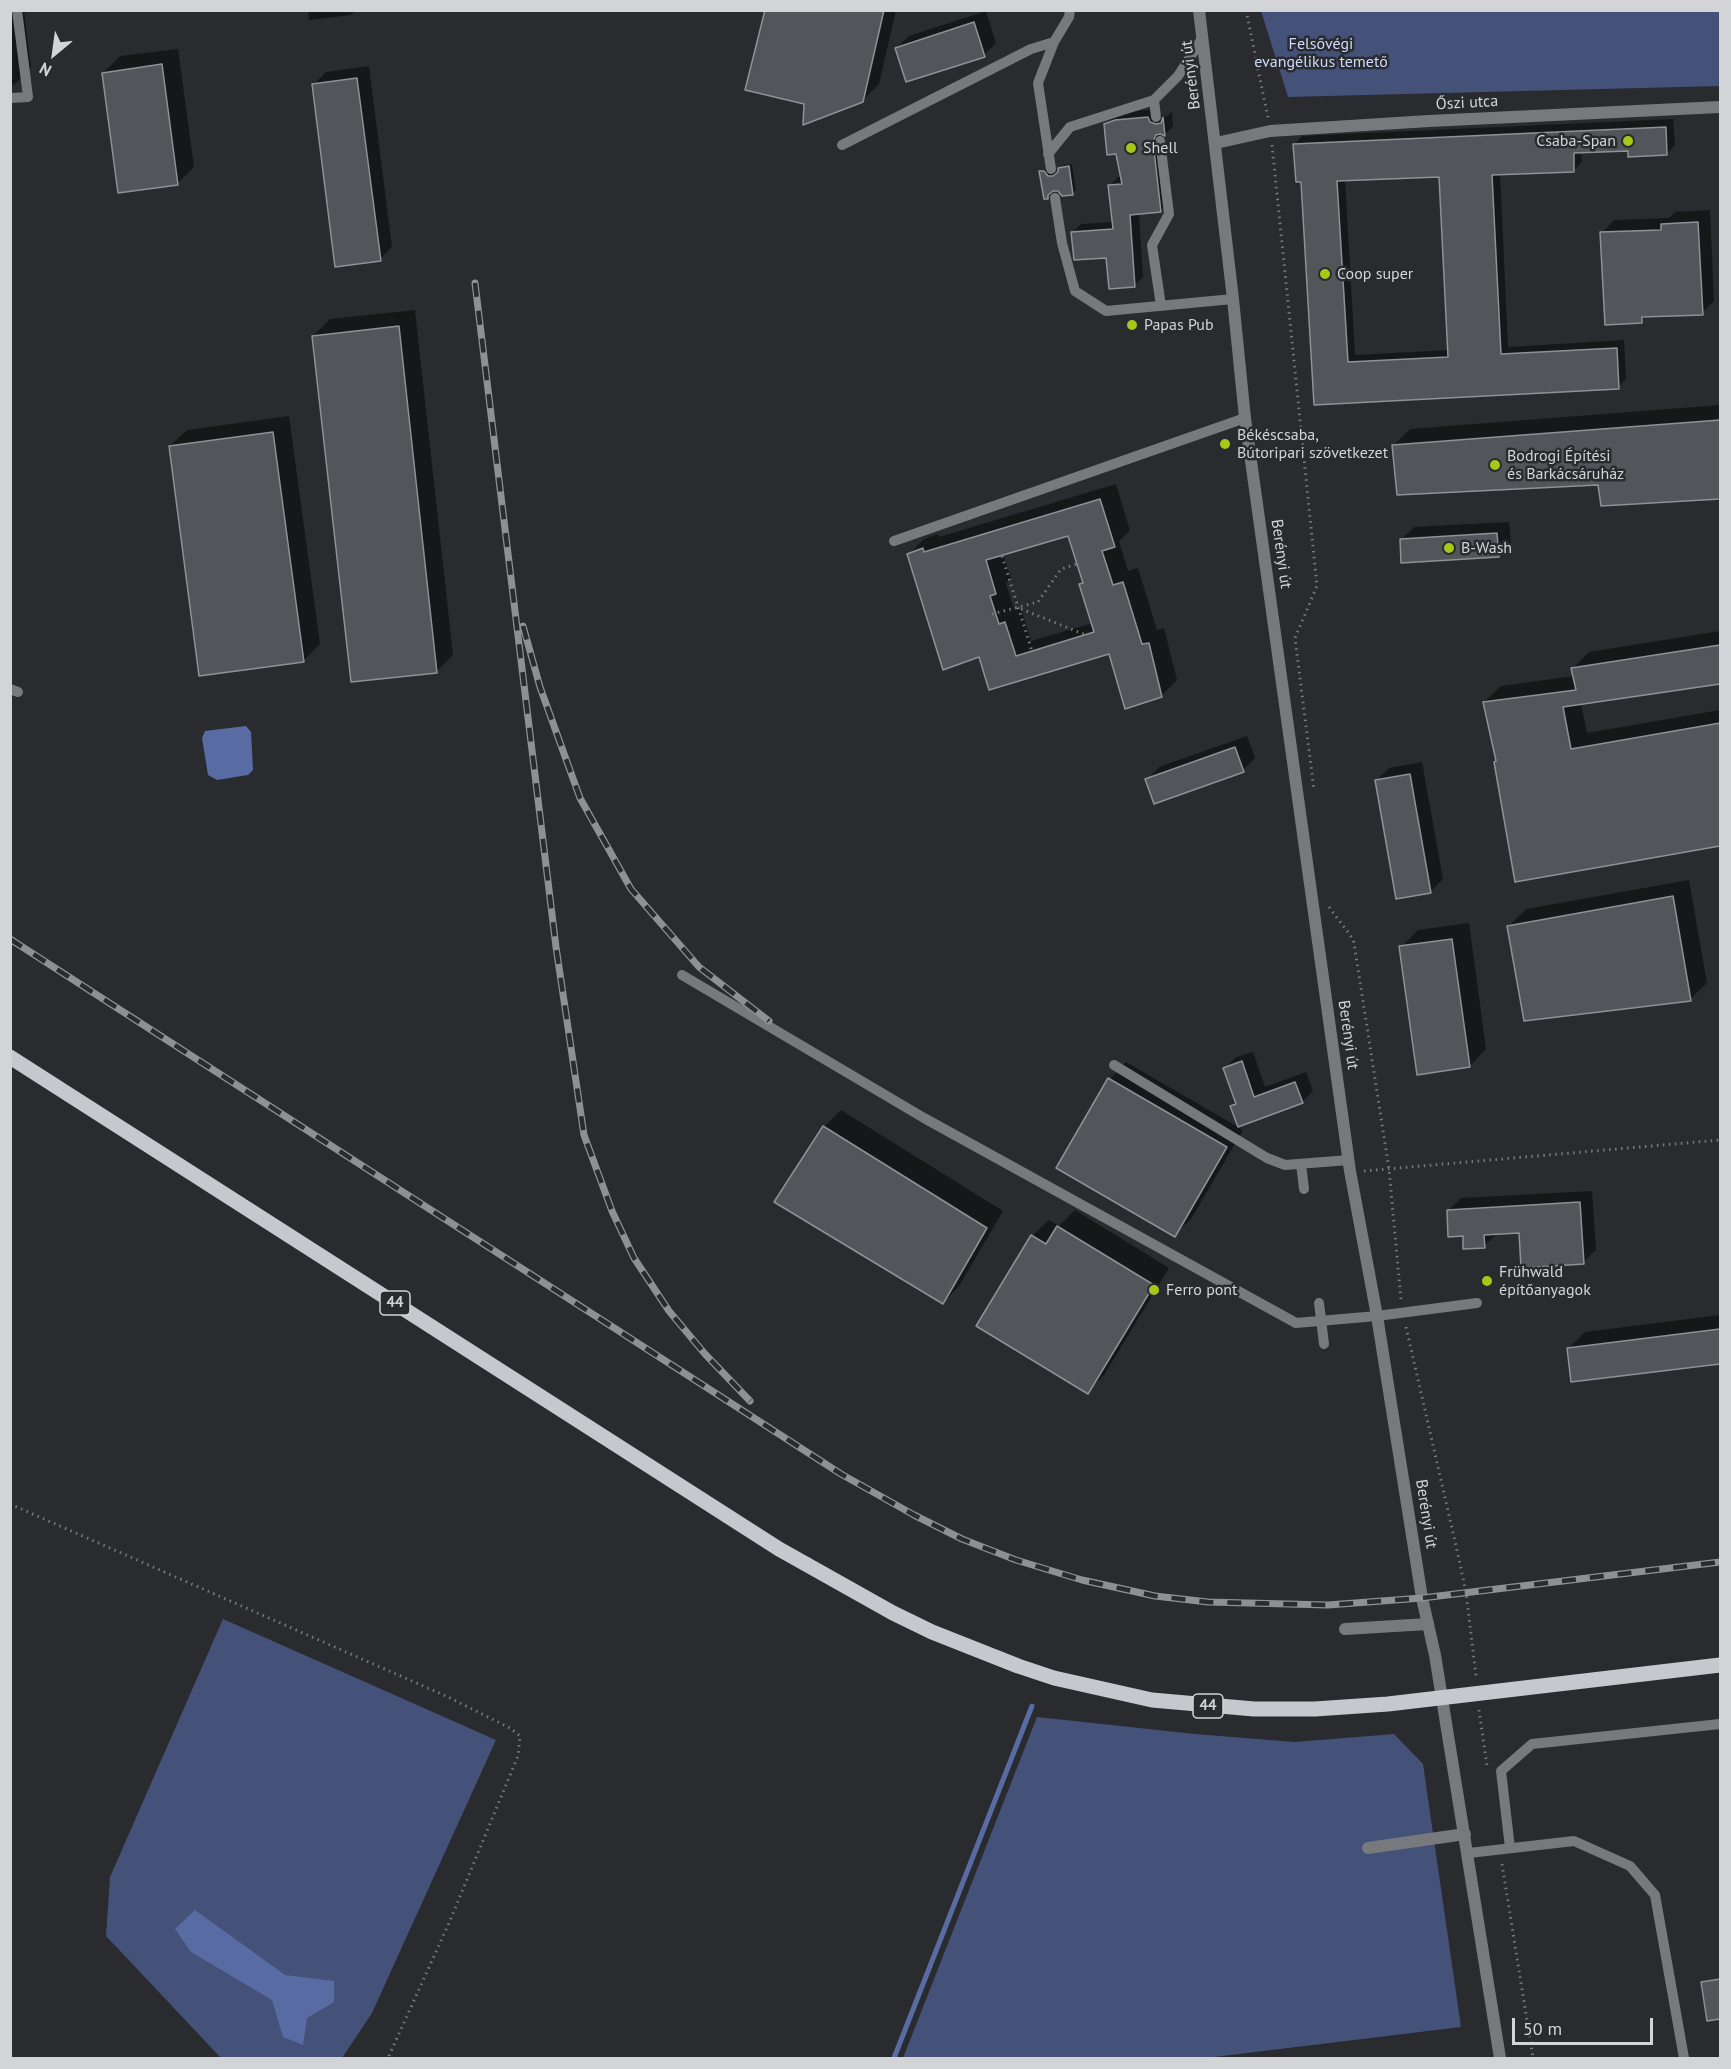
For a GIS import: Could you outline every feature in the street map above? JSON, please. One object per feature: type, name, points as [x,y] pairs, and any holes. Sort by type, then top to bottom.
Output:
[{"type":"main road","name":"44","points":[[10,1057],[779,1549],[884,1609],[932,1632],[1054,1678],[1152,1700],[1254,1709],[1315,1709],[1388,1704],[1720,1665]]},
{"type":"street","name":"Berényi út","points":[[1199,10],[1216,143],[1245,418],[1350,1166],[1465,1834],[1500,2058]]},
{"type":"street","name":"Őszi utca","points":[[1216,143],[1270,131],[1720,107]]},
{"type":"street","points":[[1346,1629],[1428,1624]]},
{"type":"street","points":[[1368,1848],[1465,1834]]},
{"type":"lane","points":[[10,98],[28,96],[17,10]]},
{"type":"lane","points":[[1051,170],[1038,83],[1054,42],[1071,10]]},
{"type":"lane","points":[[1048,154],[1070,127],[1154,100],[1178,76],[1203,38]]},
{"type":"lane","points":[[842,145],[1031,49],[1054,42]]},
{"type":"lane","points":[[1154,100],[1156,117]]},
{"type":"lane","points":[[1160,141],[1169,214],[1152,245],[1161,306]]},
{"type":"lane","points":[[1055,198],[1062,243],[1075,291],[1106,311],[1233,299]]},
{"type":"lane","points":[[894,541],[1245,418]]},
{"type":"lane","points":[[682,975],[924,1118],[1296,1323],[1377,1316],[1477,1303]]},
{"type":"lane","points":[[1114,1065],[1267,1158],[1285,1165],[1350,1166]]},
{"type":"lane","points":[[1301,1164],[1304,1189]]},
{"type":"lane","points":[[1319,1303],[1324,1344]]},
{"type":"lane","points":[[1505,1849],[1501,1771],[1532,1744],[1720,1724]]},
{"type":"lane","points":[[1468,1853],[1574,1841],[1630,1866],[1655,1895],[1684,2058]]},
{"type":"path","points":[[1246,10],[1270,131],[1317,586],[1295,638],[1314,790]]},
{"type":"path","points":[[1002,556],[1032,651]]},
{"type":"path","points":[[992,614],[1038,602],[1061,569],[1077,564]]},
{"type":"path","points":[[1019,608],[1086,635]]},
{"type":"path","points":[[1329,907],[1353,939],[1389,1169],[1402,1311],[1461,1570],[1488,1771]]},
{"type":"path","points":[[1350,1166],[1389,1169],[1720,1140]]},
{"type":"path","points":[[10,1504],[446,1696],[510,1728],[520,1736],[518,1756],[449,1923],[388,2058]]},
{"type":"path","points":[[1505,1849],[1533,2058]]},
{"type":"green space","name":"Felsővégi evangélikus temető","points":[[1261,11],[1720,11],[1720,86],[1288,97]]},
{"type":"green space","points":[[223,1619],[496,1740],[372,2013],[342,2058],[221,2058],[106,1936],[110,1877]]},
{"type":"green space","points":[[1037,1717],[1295,1742],[1394,1734],[1423,1764],[1461,2027],[1206,2058],[903,2058]]},
{"type":"shaded area","points":[[246,726],[251,732],[253,770],[248,775],[217,780],[208,775],[202,738],[205,731]]},
{"type":"shaded area","points":[[195,1910],[285,1975],[334,1981],[334,2002],[307,2018],[303,2045],[283,2037],[272,2000],[191,1952],[175,1929]]},
{"type":"building","points":[[765,10],[884,10],[863,102],[803,125],[804,104],[745,90]]},
{"type":"building","points":[[974,22],[985,57],[906,82],[895,48]]},
{"type":"building","points":[[162,64],[178,185],[118,193],[102,73]]},
{"type":"building","points":[[357,78],[381,261],[335,267],[312,84]]},
{"type":"building","points":[[1148,117],[1150,122],[1156,124],[1161,123],[1163,117],[1165,136],[1156,135],[1153,141],[1161,212],[1130,215],[1135,287],[1109,289],[1106,258],[1074,260],[1071,232],[1113,229],[1108,185],[1122,184],[1116,154],[1107,155],[1104,124],[1115,120]]},
{"type":"building","points":[[1666,127],[1667,155],[1628,157],[1628,151],[1574,153],[1574,172],[1492,175],[1501,354],[1617,348],[1619,389],[1314,405],[1301,182],[1296,182],[1293,144]],"holes":[[[1439,177],[1448,357],[1348,362],[1337,181]]]},
{"type":"building","points":[[1069,166],[1073,195],[1062,196],[1058,191],[1053,191],[1048,195],[1048,199],[1044,199],[1039,171],[1053,176],[1058,172],[1058,168]]},
{"type":"building","points":[[1698,222],[1703,315],[1642,317],[1642,323],[1605,325],[1600,232],[1661,230],[1661,224]]},
{"type":"building","points":[[399,326],[437,673],[351,682],[312,336]]},
{"type":"building","points":[[1720,420],[1720,499],[1601,506],[1598,485],[1397,495],[1392,445]]},
{"type":"building","points":[[273,432],[304,662],[199,676],[169,446]]},
{"type":"building","points":[[1100,499],[1115,547],[1102,551],[1113,585],[1123,582],[1142,644],[1149,643],[1162,697],[1125,709],[1109,654],[989,690],[979,657],[943,670],[907,554],[923,548],[924,552]],"holes":[[[1068,536],[1083,583],[1079,584],[1094,632],[1016,656],[1005,622],[999,624],[990,596],[996,594],[986,560]]]},
{"type":"building","name":"B-Wash","points":[[1497,533],[1499,557],[1401,563],[1400,539]]},
{"type":"building","points":[[1720,645],[1720,684],[1563,707],[1571,749],[1720,723],[1720,846],[1515,882],[1494,762],[1496,761],[1483,702],[1576,690],[1571,668]]},
{"type":"building","points":[[1235,747],[1244,772],[1154,804],[1145,779]]},
{"type":"building","points":[[1410,774],[1431,893],[1396,899],[1375,780]]},
{"type":"building","points":[[1673,896],[1691,1001],[1524,1021],[1507,926]]},
{"type":"building","points":[[1452,939],[1470,1067],[1417,1075],[1399,946]]},
{"type":"building","points":[[1242,1061],[1254,1097],[1295,1082],[1303,1103],[1238,1127],[1230,1106],[1236,1104],[1223,1068]]},
{"type":"building","points":[[1108,1078],[1227,1147],[1175,1237],[1056,1168]]},
{"type":"building","points":[[823,1126],[987,1228],[943,1304],[774,1202]]},
{"type":"building","points":[[1580,1202],[1584,1264],[1521,1268],[1519,1233],[1484,1235],[1485,1248],[1463,1249],[1463,1236],[1448,1237],[1447,1210]]},
{"type":"building","points":[[1057,1226],[1154,1285],[1088,1394],[976,1326],[1031,1235],[1046,1244]]},
{"type":"building","points":[[1720,1329],[1720,1364],[1571,1382],[1567,1348]]},
{"type":"building","points":[[1720,1979],[1720,2019],[1707,2021],[1701,1982]]},
{"type":"waterway","points":[[894,2058],[1032,1706]]},
{"type":"railway","points":[[475,283],[556,947],[584,1135],[612,1211],[634,1258],[669,1311],[705,1354],[750,1401]]},
{"type":"railway","points":[[523,626],[540,687],[580,798],[631,889],[699,967],[769,1021]]},
{"type":"railway","points":[[10,939],[841,1474],[962,1539],[1016,1560],[1082,1580],[1155,1596],[1208,1602],[1328,1605],[1422,1598],[1720,1562]]},
{"type":"place","name":"Csaba-Span","points":[[1628,141]]},
{"type":"place","name":"Shell","points":[[1131,148]]},
{"type":"place","name":"Coop super","points":[[1325,274]]},
{"type":"place","name":"Papas Pub","points":[[1132,325]]},
{"type":"place","name":"Békéscsaba, Bútoripari szövetkezet","points":[[1225,444]]},
{"type":"place","name":"Bodrogi Építési és Barkácsáruház","points":[[1495,465]]},
{"type":"place","name":"B-Wash","points":[[1449,548]]},
{"type":"place","name":"Frühwald építőanyagok","points":[[1487,1281]]},
{"type":"place","name":"Ferro pont","points":[[1154,1290]]}]
